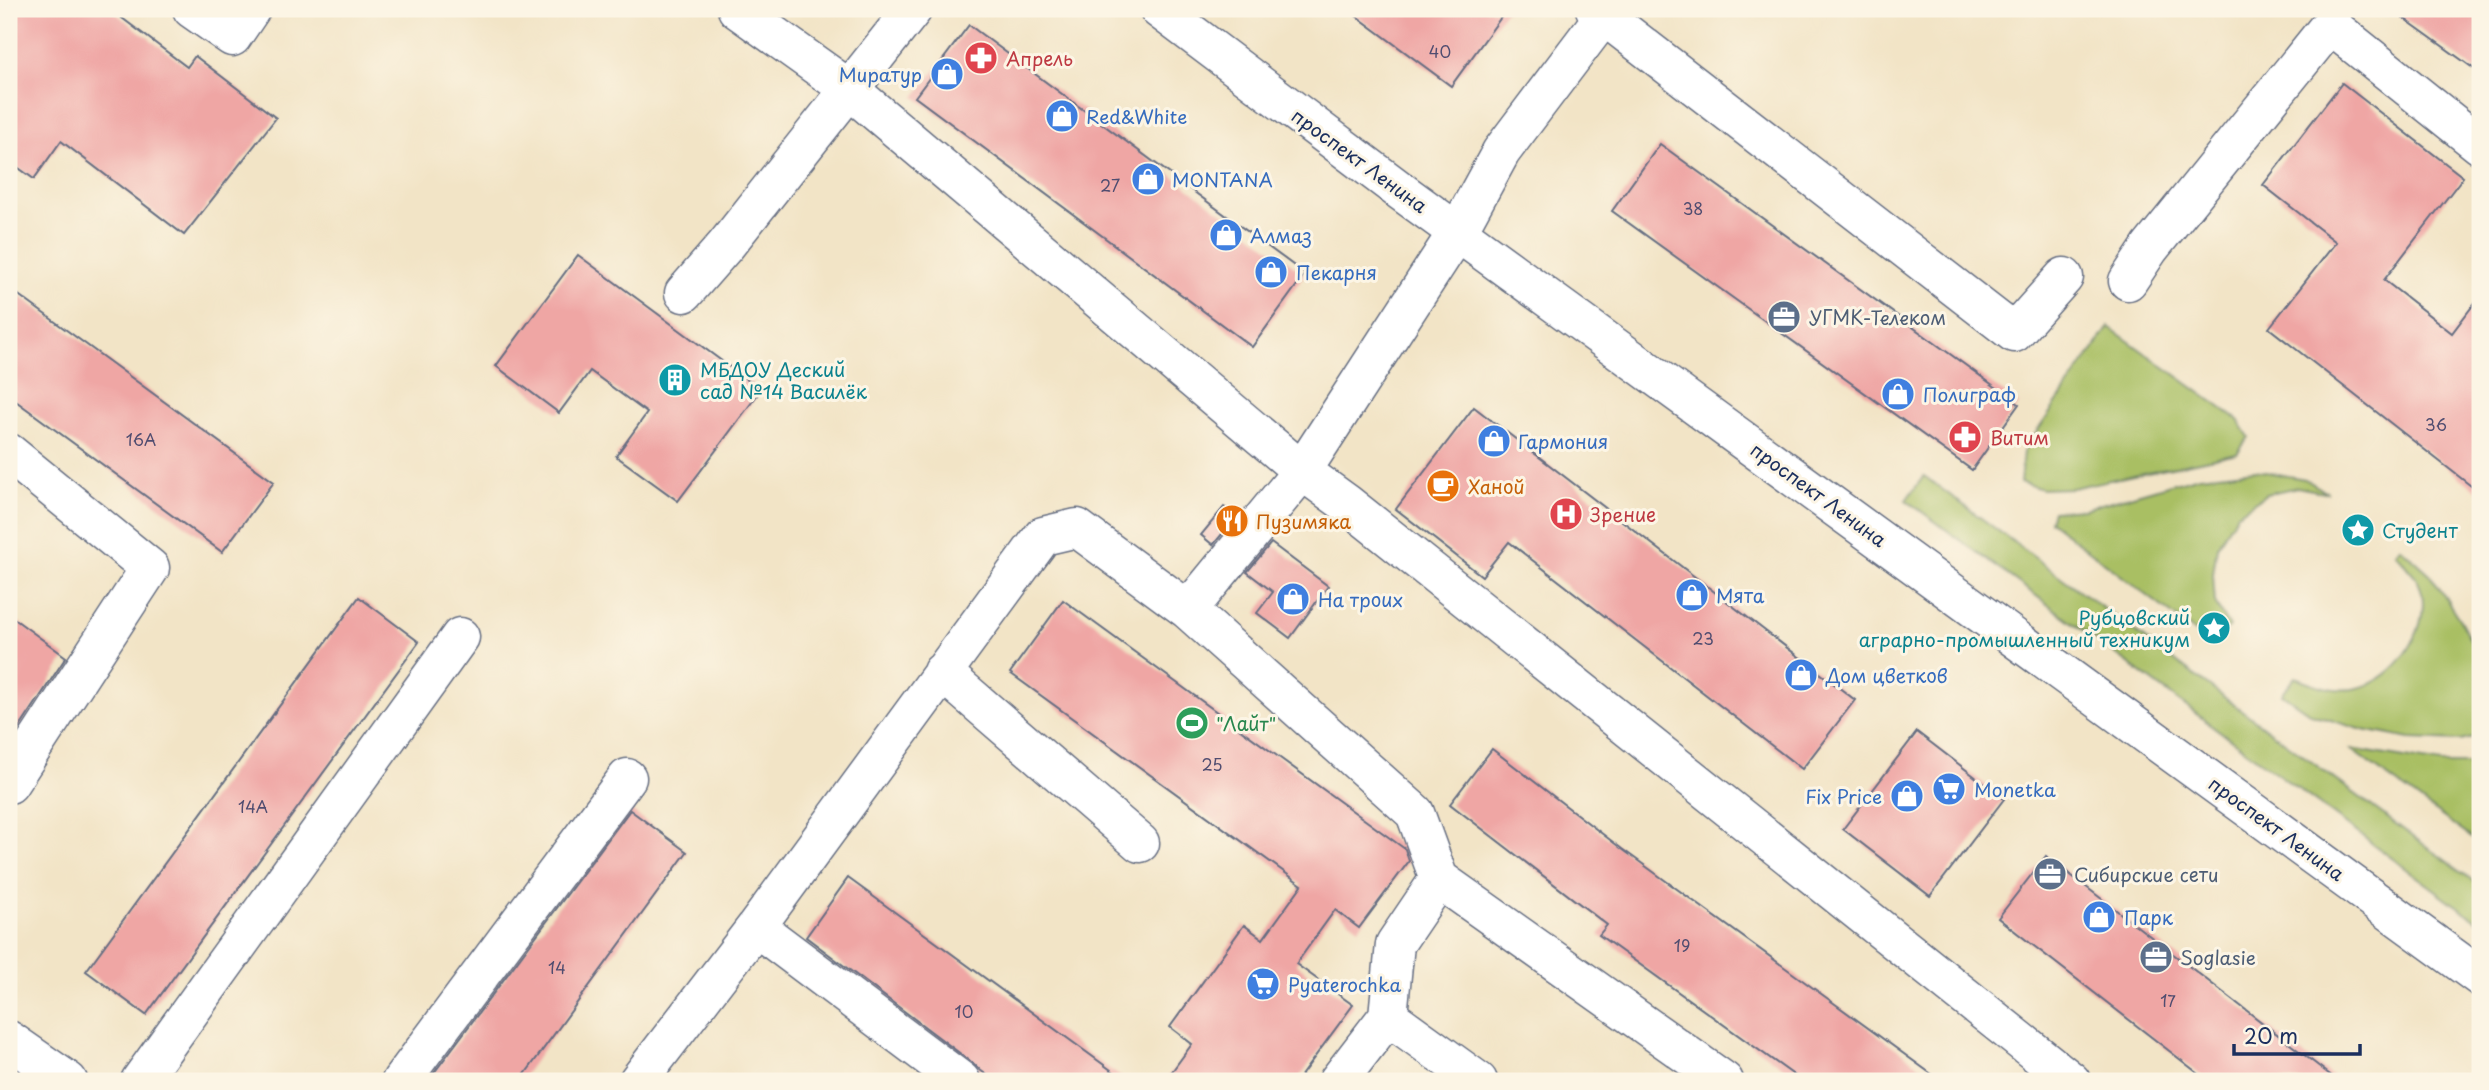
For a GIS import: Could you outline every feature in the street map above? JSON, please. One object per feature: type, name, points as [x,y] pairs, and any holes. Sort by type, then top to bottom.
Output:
[{"type":"main road","points":[[192,9],[232,37],[251,9]]},
{"type":"main road","points":[[737,9],[849,89],[1302,471],[2071,1081]]},
{"type":"main road","points":[[684,293],[913,9]]},
{"type":"main road","name":"проспект Ленина","points":[[1159,9],[1374,171],[2480,977]]},
{"type":"main road","points":[[1188,610],[1302,471],[1458,230],[1501,152],[1603,11],[2014,333],[2064,277]]},
{"type":"main road","points":[[2128,281],[2150,248],[2330,25],[2480,145]]},
{"type":"main road","points":[[9,453],[149,568],[9,784]]},
{"type":"main road","points":[[638,1081],[756,927],[1043,536],[1077,528],[1188,610],[1415,813],[1439,879],[1724,1081]]},
{"type":"main road","points":[[140,1081],[460,637]]},
{"type":"main road","points":[[942,672],[1140,843]]},
{"type":"main road","points":[[401,1081],[627,778]]},
{"type":"main road","points":[[1338,1081],[1388,1016],[1395,944],[1439,879]]},
{"type":"main road","points":[[756,927],[961,1081]]},
{"type":"main road","points":[[1388,1016],[1478,1081]]},
{"type":"main road","points":[[9,1040],[68,1081]]},
{"type":"green space","points":[[2109,327],[2238,420],[2249,437],[2237,453],[2072,488],[2042,489],[2020,482],[2023,452]]},
{"type":"green space","points":[[2255,470],[2305,479],[2328,493],[2297,487],[2266,494],[2237,514],[2217,546],[2213,574],[2215,603],[2229,627],[2213,646],[2050,521],[2053,511],[2084,509],[2199,476]]},
{"type":"green space","points":[[1924,476],[2480,886],[2480,923],[1906,500]]},
{"type":"green space","points":[[2400,547],[2430,574],[2461,622],[2480,659],[2480,736],[2460,741],[2410,739],[2363,730],[2311,714],[2282,694],[2295,677],[2334,689],[2358,688],[2385,675],[2407,652],[2420,623],[2422,593],[2415,576],[2395,553]]},
{"type":"green space","points":[[2350,749],[2441,764],[2480,764],[2480,844]]},
{"type":"building","points":[[9,9],[110,9],[187,67],[195,56],[276,118],[184,235],[61,141],[34,179],[9,161]]},
{"type":"building","points":[[1347,9],[1507,9],[1451,86]]},
{"type":"building","points":[[2391,9],[2480,9],[2480,73]]},
{"type":"building","points":[[969,25],[1305,274],[1252,347],[915,97]]},
{"type":"building","points":[[2342,83],[2463,177],[2384,280],[2452,333],[2480,296],[2480,493],[2269,328],[2336,242],[2263,185]]},
{"type":"building","points":[[1660,144],[2019,404],[1972,470],[1612,211]]},
{"type":"building","name":"МБДОУ Деский сад №14 Василёк","points":[[578,255],[761,390],[678,501],[616,456],[647,413],[590,371],[559,413],[496,366]]},
{"type":"building","points":[[9,288],[274,482],[222,552],[9,396]]},
{"type":"building","points":[[1474,407],[1855,700],[1802,769],[1509,542],[1482,576],[1396,509]]},
{"type":"building","points":[[1224,507],[1237,516],[1213,545],[1201,535]]},
{"type":"building","name":"На троих","points":[[1271,543],[1328,586],[1290,638],[1257,613],[1273,592],[1247,572]]},
{"type":"building","points":[[359,597],[419,642],[146,1015],[86,971]]},
{"type":"building","points":[[1063,600],[1405,849],[1409,861],[1359,928],[1335,910],[1296,964],[1353,1005],[1297,1081],[1165,1081],[1192,1044],[1170,1027],[1244,925],[1263,939],[1302,885],[1010,673]]},
{"type":"building","points":[[9,615],[66,657],[9,744]]},
{"type":"building","points":[[1917,732],[2004,799],[1930,896],[1843,829]]},
{"type":"building","points":[[1492,749],[1622,849],[1941,1081],[1802,1081],[1599,935],[1607,925],[1450,804]]},
{"type":"building","points":[[630,810],[687,852],[520,1081],[428,1081]]},
{"type":"building","points":[[2046,856],[2338,1081],[2208,1081],[1998,918]]},
{"type":"building","points":[[848,878],[1126,1081],[995,1081],[806,937]]},
{"type":"place","name":"Апрель","points":[[981,58]]},
{"type":"place","name":"Миратур","points":[[947,74]]},
{"type":"place","name":"Red&White","points":[[1062,116]]},
{"type":"place","name":"MONTANA","points":[[1148,179]]},
{"type":"place","name":"Алмаз","points":[[1226,235]]},
{"type":"place","name":"Пекарня","points":[[1271,272]]},
{"type":"place","name":"УГМК-Телеком","points":[[1784,317]]},
{"type":"place","name":"МБДОУ Деский сад №14 Василёк","points":[[675,380]]},
{"type":"place","name":"Полиграф","points":[[1898,394]]},
{"type":"place","name":"Витим","points":[[1965,437]]},
{"type":"place","name":"Гармония","points":[[1494,441]]},
{"type":"place","name":"Ханой","points":[[1443,486]]},
{"type":"place","name":"Зрение","points":[[1566,514]]},
{"type":"place","name":"Пузимяка","points":[[1232,521]]},
{"type":"place","name":"Студент","points":[[2358,530]]},
{"type":"place","name":"Мята","points":[[1692,595]]},
{"type":"place","name":"На троих","points":[[1293,599]]},
{"type":"place","name":"Рубцовский аграрно-промышленный техникум","points":[[2214,628]]},
{"type":"place","name":"Дом цветков","points":[[1801,675]]},
{"type":"place","name":"\"Лайт\"","points":[[1192,723]]},
{"type":"place","name":"Monetka","points":[[1949,789]]},
{"type":"place","name":"Fix Price","points":[[1907,796]]},
{"type":"place","name":"Сибирские сети","points":[[2050,874]]},
{"type":"place","name":"Парк","points":[[2099,917]]},
{"type":"place","name":"Soglasie","points":[[2156,957]]},
{"type":"place","name":"Pyaterochka","points":[[1263,984]]}]
